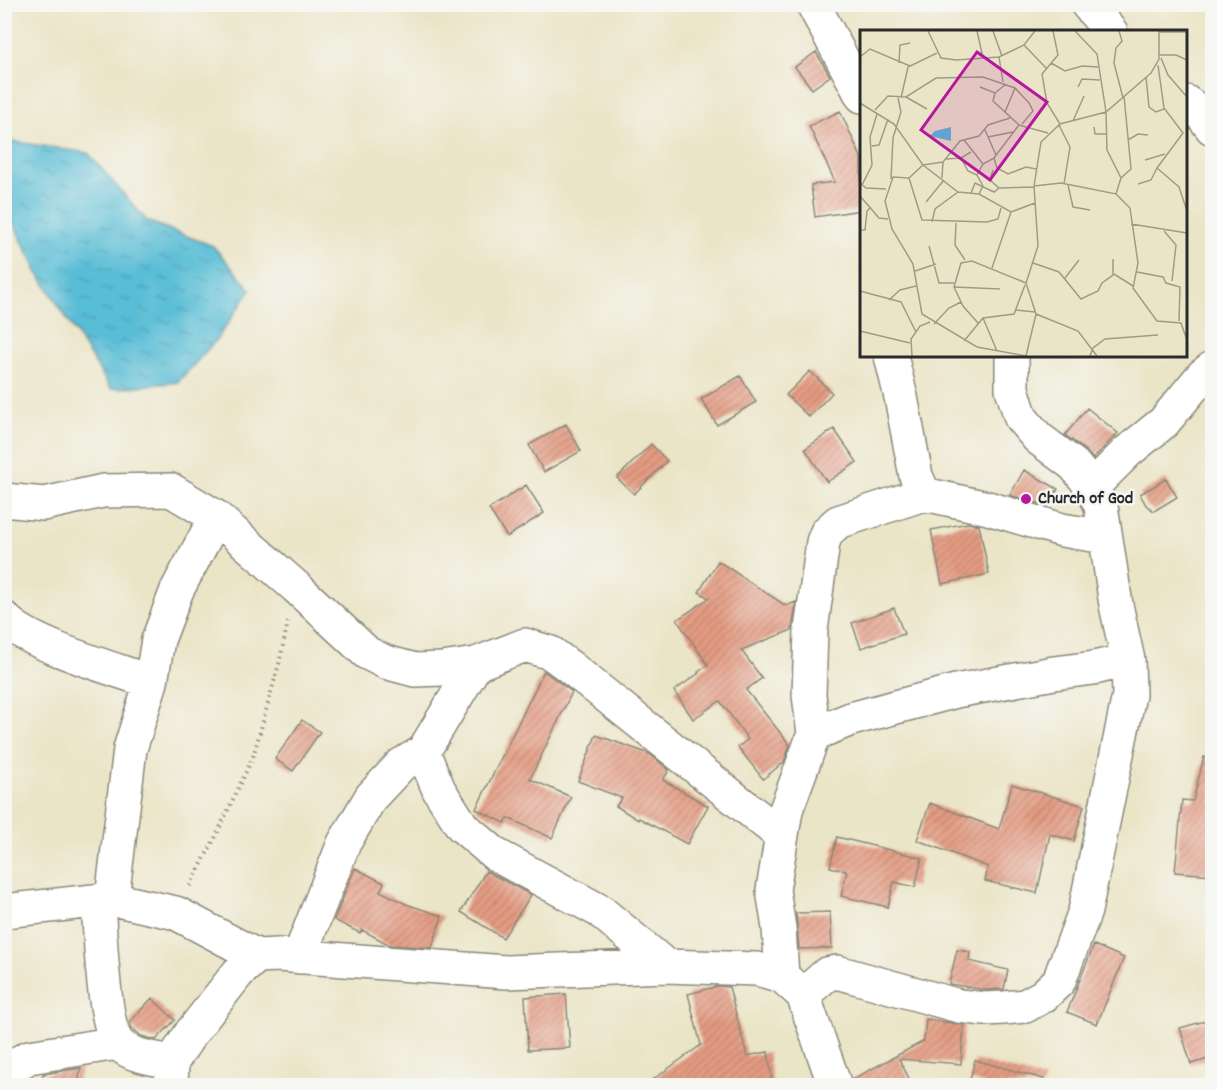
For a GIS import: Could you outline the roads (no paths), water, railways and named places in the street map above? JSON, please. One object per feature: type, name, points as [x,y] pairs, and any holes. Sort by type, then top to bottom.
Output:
[{"type":"street","points":[[813,4],[860,94]]},
{"type":"street","points":[[1087,4],[1109,30]]},
{"type":"street","points":[[891,357],[902,397],[916,476],[924,495]]},
{"type":"street","points":[[4,911],[105,900],[176,913],[257,956],[278,954],[506,972],[666,966],[757,969],[792,986],[837,972],[959,1006],[985,1009],[1025,1006],[1043,996],[1059,981],[1085,911],[1129,695],[1128,660],[1101,506],[1092,487],[1074,465],[1038,438],[1021,418],[1012,389],[1012,357]]},
{"type":"street","points":[[1092,487],[1127,452],[1164,422],[1202,376],[1212,368]]},
{"type":"street","points":[[4,500],[44,504],[103,491],[171,490],[216,517],[296,587],[367,654],[385,662],[415,670],[442,669],[476,664],[525,645],[551,653],[782,836]]},
{"type":"street","points":[[835,1086],[792,986],[773,890],[786,810],[814,734],[809,695],[811,630],[819,562],[827,532],[838,522],[924,495],[988,508],[1062,530],[1105,537]]},
{"type":"street","points":[[216,517],[177,590],[158,640],[151,682],[130,749],[105,900],[104,984],[112,1032],[118,1043],[171,1074],[191,1033],[238,973],[257,956]]},
{"type":"street","points":[[6,624],[40,642],[151,682]]},
{"type":"street","points":[[814,734],[851,719],[957,691],[1094,668],[1128,660]]},
{"type":"street","points":[[299,957],[344,843],[371,797],[401,765],[423,752],[476,664]]},
{"type":"street","points":[[423,752],[439,790],[462,826],[496,855],[600,911],[666,966]]},
{"type":"street","points":[[4,1078],[13,1066],[29,1058],[118,1043]]},
{"type":"water","points":[[10,141],[88,153],[147,221],[213,246],[251,290],[216,340],[178,382],[111,389],[38,273],[5,206],[5,163]]},
{"type":"place","name":"Church of God","points":[[1026,499]]}]
